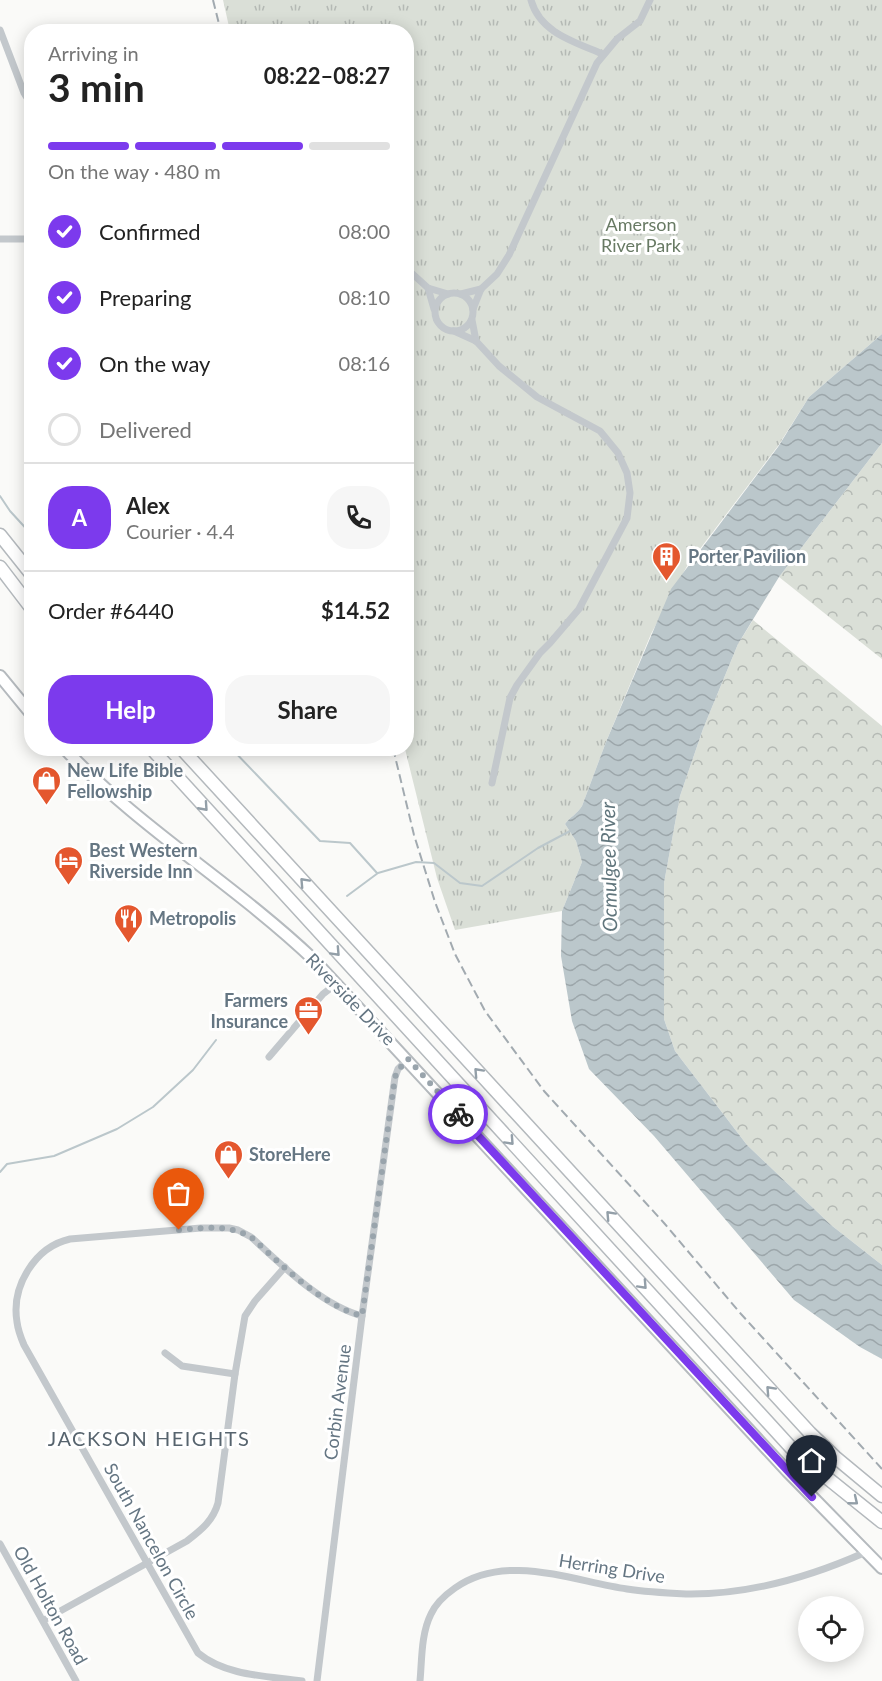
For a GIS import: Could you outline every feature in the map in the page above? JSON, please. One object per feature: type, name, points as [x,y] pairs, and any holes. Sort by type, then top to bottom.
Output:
[{"type":"highway","points":[[0,535],[24,565]]},
{"type":"highway","points":[[0,567],[24,598]]},
{"type":"highway","points":[[158,756],[795,1452],[882,1522]]},
{"type":"highway","points":[[188,756],[810,1433],[882,1496]]},
{"type":"main road","points":[[0,676],[24,705]]},
{"type":"main road","name":"Riverside Drive","points":[[72,756],[154,830],[283,931],[336,984],[408,1059],[787,1471],[882,1568]]},
{"type":"street","points":[[531,0],[537,16],[545,25],[603,54]]},
{"type":"street","points":[[476,341],[472,320],[473,309],[481,289],[497,274],[509,255],[597,63],[617,39],[637,24],[650,0]]},
{"type":"street","points":[[0,30],[24,93]]},
{"type":"street","points":[[0,239],[24,239]]},
{"type":"street","points":[[414,275],[428,288],[448,294],[461,294],[481,289]]},
{"type":"street","points":[[428,288],[440,325],[476,341],[518,383],[600,431],[623,463],[630,493],[627,519],[579,609],[533,661],[516,685],[510,698],[492,783]]},
{"type":"street","points":[[435,311],[441,298],[448,294]]},
{"type":"street","points":[[461,294],[467,297],[473,309]]},
{"type":"street","points":[[454,331],[461,330],[472,320]]},
{"type":"street","points":[[269,1057],[323,994],[336,984]]},
{"type":"street","name":"Corbin Avenue","points":[[317,1681],[362,1316],[395,1077],[408,1059]]},
{"type":"street","name":"South Nancelon Circle","points":[[285,1267],[251,1237],[238,1230],[201,1228],[70,1239],[59,1242],[41,1254],[23,1279],[16,1321],[24,1345],[198,1653],[208,1661],[234,1671],[302,1681]]},
{"type":"street","points":[[44,1620],[187,1541],[215,1514],[245,1316],[285,1267],[324,1298],[342,1309],[362,1316]]},
{"type":"street","points":[[165,1353],[182,1366],[235,1374]]},
{"type":"street","name":"Old Holton Road","points":[[0,1544],[76,1681]]},
{"type":"street","name":"Herring Drive","points":[[420,1681],[425,1629],[433,1610],[443,1596],[460,1584],[486,1574],[529,1570],[627,1589],[688,1594],[714,1593],[788,1581],[830,1568],[866,1552]]},
{"type":"green space","name":"Amerson River Park","points":[[223,0],[882,0],[882,334],[809,397],[778,446],[687,566],[651,634],[582,806],[565,824],[576,841],[582,862],[562,911],[455,930],[437,878],[407,756],[414,756],[414,24],[228,24]]},
{"type":"green space","points":[[882,443],[882,659],[779,577]]},
{"type":"green space","points":[[753,620],[882,726],[882,1265],[831,1225],[747,1145],[675,1051],[664,1019],[664,883],[680,796],[703,729],[738,644]]},
{"type":"water","name":"Ocmulgee River","points":[[882,334],[882,443],[779,577],[738,644],[703,729],[680,796],[664,883],[664,1019],[675,1051],[747,1145],[831,1225],[882,1265],[882,1359],[860,1347],[794,1300],[654,1136],[589,1069],[572,1021],[561,956],[562,911],[582,862],[576,841],[565,824],[582,806],[606,742],[671,589],[778,447],[809,397]]},
{"type":"waterway","points":[[0,496],[24,526]]},
{"type":"waterway","points":[[239,756],[320,841],[350,843],[377,873]]},
{"type":"waterway","points":[[347,896],[378,873],[416,862],[434,863],[460,883],[482,886],[538,848],[570,831]]},
{"type":"waterway","points":[[0,1172],[7,1164],[54,1156],[117,1129],[153,1107],[193,1070],[216,1040]]},
{"type":"railway","points":[[213,0],[219,24]]},
{"type":"railway","points":[[395,756],[414,835],[435,902],[455,954],[485,1011],[544,1091],[882,1469]]},
{"type":"way so far","points":[[179,1230],[201,1228],[238,1230],[251,1237],[324,1298],[350,1313],[362,1316],[395,1077],[408,1059],[458,1114]]},
{"type":"place","name":"Porter Pavilion","points":[[667,582]]},
{"type":"place","name":"New Life Bible Fellowship","points":[[46,806]]},
{"type":"place","name":"Best Western Riverside Inn","points":[[68,886]]},
{"type":"place","name":"Metropolis","points":[[128,944]]},
{"type":"place","name":"Farmers Insurance","points":[[309,1036]]},
{"type":"place","name":"StoreHere","points":[[228,1180]]},
{"type":"district","name":"JACKSON HEIGHTS","points":[[149,1438]]},
{"type":"route","points":[[458,1114],[812,1497]]}]
